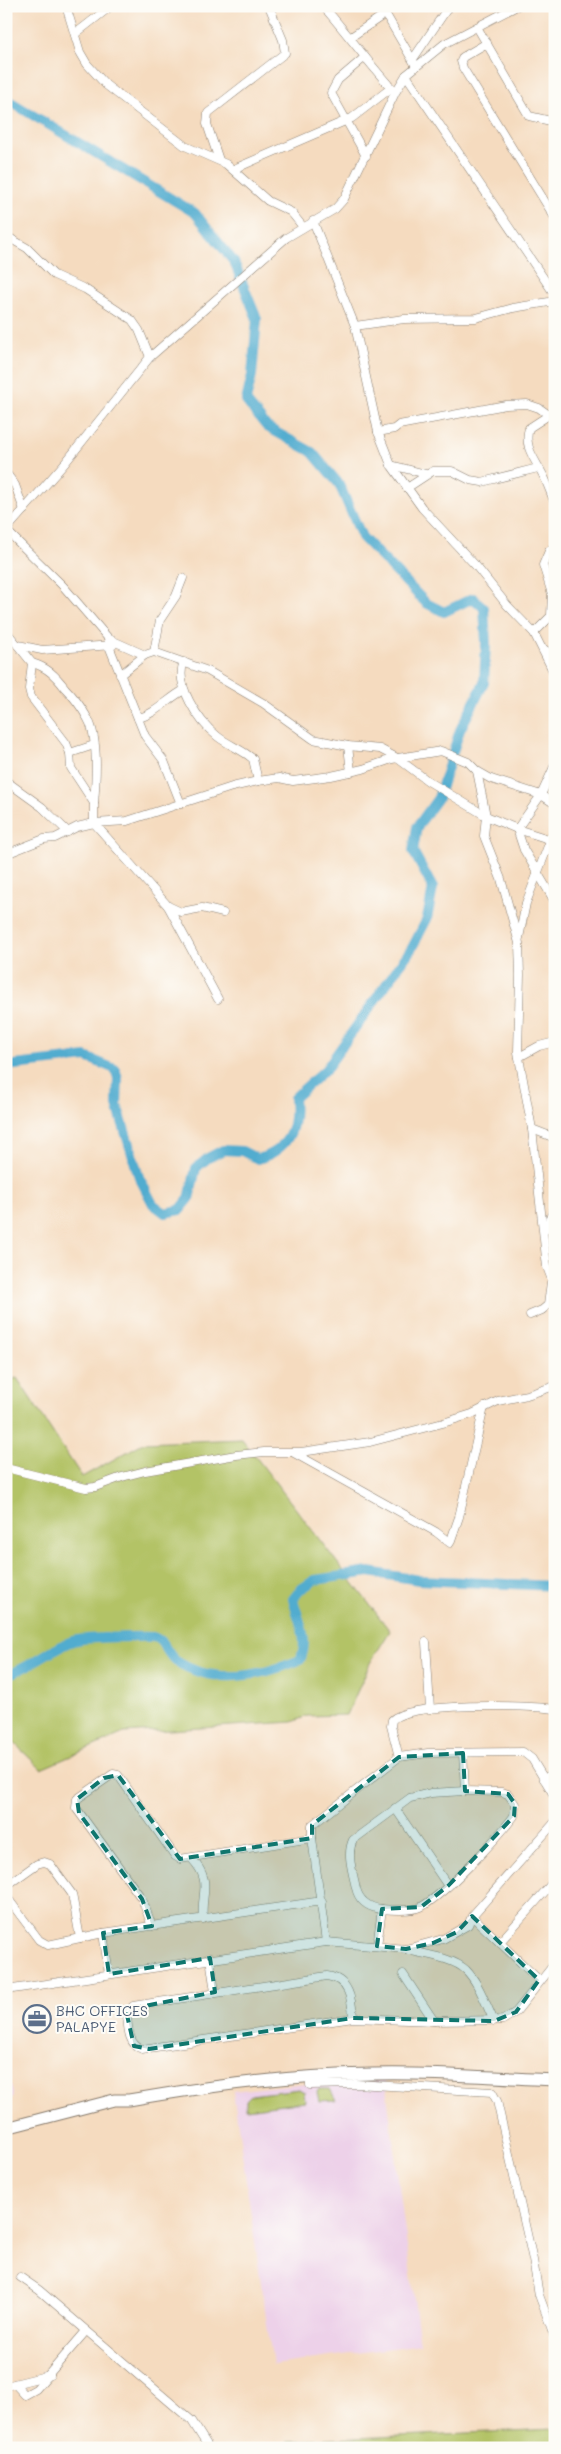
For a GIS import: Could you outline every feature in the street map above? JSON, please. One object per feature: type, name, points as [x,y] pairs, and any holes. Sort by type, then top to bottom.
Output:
[{"type":"highway","points":[[6,2136],[129,2100],[240,2083],[310,2076],[408,2074],[555,2080]]},
{"type":"highway","points":[[6,2128],[114,2100],[129,2100]]},
{"type":"street","points":[[66,6],[80,52],[87,64],[106,84],[185,146],[219,160],[234,170],[268,201],[290,212],[303,227]]},
{"type":"street","points":[[74,34],[111,6]]},
{"type":"street","points":[[219,160],[207,124],[208,113],[284,53],[286,47],[269,6]]},
{"type":"street","points":[[323,6],[351,37],[393,90]]},
{"type":"street","points":[[381,6],[414,63]]},
{"type":"street","points":[[234,170],[346,121],[393,90],[406,75],[449,6]]},
{"type":"street","points":[[500,6],[509,10]]},
{"type":"street","points":[[414,63],[444,44],[517,6]]},
{"type":"street","points":[[351,37],[385,14]]},
{"type":"street","points":[[477,27],[529,116],[536,119],[554,120]]},
{"type":"street","points":[[487,43],[464,57],[461,61],[463,68],[555,218]]},
{"type":"street","points":[[365,57],[333,85],[331,93],[333,100],[366,156]]},
{"type":"street","points":[[406,75],[555,295]]},
{"type":"street","points":[[181,804],[164,761],[148,744],[120,675],[109,642],[63,586],[6,530],[65,463],[150,358],[254,266],[303,227],[335,209],[344,199],[366,156],[393,90]]},
{"type":"street","points":[[313,221],[355,326],[378,432],[391,465],[422,508],[476,566],[534,633],[544,649],[555,675]]},
{"type":"street","points":[[6,236],[27,248],[54,274],[85,289],[132,320],[139,330],[150,358]]},
{"type":"street","points":[[355,326],[404,319],[476,318],[513,308],[555,301]]},
{"type":"street","points":[[378,432],[394,429],[399,425],[506,405],[527,404],[552,414]]},
{"type":"street","points":[[552,414],[529,428],[527,436],[530,453],[543,475],[555,503]]},
{"type":"street","points":[[391,465],[426,474]]},
{"type":"street","points":[[407,488],[433,471],[452,471],[470,480],[482,482],[538,468]]},
{"type":"street","points":[[6,473],[15,485],[24,510]]},
{"type":"street","points":[[534,633],[551,616],[552,594],[543,565],[548,551],[555,546]]},
{"type":"street","points":[[154,652],[160,620],[176,596],[183,578]]},
{"type":"street","points":[[6,631],[32,663],[42,665],[51,672],[75,699],[89,720],[94,744],[94,823],[168,906],[218,999]]},
{"type":"street","points":[[16,644],[42,650],[109,642],[122,644],[144,655]]},
{"type":"street","points":[[544,649],[555,656]]},
{"type":"street","points":[[120,675],[144,655],[154,652],[184,662],[227,680],[275,711],[313,739],[380,750],[397,758],[428,781],[486,816],[553,841]]},
{"type":"street","points":[[184,662],[180,675],[184,690],[215,734],[253,759],[258,781]]},
{"type":"street","points":[[32,663],[30,697],[66,743],[70,753],[71,768],[94,804]]},
{"type":"street","points":[[138,718],[147,715],[168,698],[184,690]]},
{"type":"street","points":[[70,753],[94,744]]},
{"type":"street","points":[[348,746],[351,772]]},
{"type":"street","points":[[6,854],[94,823],[127,821],[232,787],[279,778],[293,781],[351,772],[397,758],[441,751],[462,759],[492,779],[541,795],[555,804]]},
{"type":"street","points":[[554,767],[541,795],[517,829],[520,841],[555,902]]},
{"type":"street","points":[[478,771],[486,816],[484,836],[501,879],[518,943],[520,975],[519,1058],[532,1129],[547,1267],[553,1285],[551,1303],[530,1316]]},
{"type":"street","points":[[6,781],[42,807],[68,832]]},
{"type":"street","points":[[518,943],[526,903],[537,873],[553,841],[555,828]]},
{"type":"street","points":[[168,906],[181,912],[202,908],[223,913]]},
{"type":"street","points":[[519,1058],[539,1046],[555,1042]]},
{"type":"street","points":[[532,1129],[555,1138]]},
{"type":"street","points":[[544,1231],[555,1207]]},
{"type":"street","points":[[6,1468],[86,1488],[95,1488],[122,1477],[170,1466],[236,1455],[334,1449],[370,1442],[443,1423],[472,1414],[498,1401],[527,1395],[555,1386]]},
{"type":"street","points":[[292,1452],[436,1532],[450,1543],[459,1517],[484,1407]]},
{"type":"street","points":[[426,1642],[430,1709]]},
{"type":"street","points":[[399,1757],[391,1726],[392,1720],[404,1712],[506,1706],[555,1709]]},
{"type":"street","points":[[326,1942],[322,1901],[312,1838],[312,1825],[399,1757],[428,1753],[523,1752],[532,1759],[555,1796]]},
{"type":"street","points":[[463,1753],[465,1791]]},
{"type":"street","points":[[544,1779],[555,1772]]},
{"type":"street","points":[[152,1926],[142,1899],[79,1813],[75,1804],[77,1799],[104,1778],[113,1774],[118,1775],[175,1856],[180,1859],[312,1838]]},
{"type":"street","points":[[465,1791],[502,1792],[512,1798],[515,1810],[507,1825],[448,1886],[421,1907],[414,1909],[382,1909],[367,1906],[357,1894],[350,1846],[353,1840],[395,1808],[410,1798],[421,1795],[465,1791]]},
{"type":"street","points":[[395,1808],[448,1886]]},
{"type":"street","points":[[406,1949],[443,1939],[468,1925],[472,1916],[555,1822]]},
{"type":"street","points":[[191,1858],[198,1866],[203,1877],[206,1892],[203,1919]]},
{"type":"street","points":[[6,1886],[37,1864],[44,1862],[50,1864],[72,1894],[80,1938]]},
{"type":"street","points":[[500,1942],[555,1880]]},
{"type":"street","points":[[6,1896],[44,1944],[103,1933],[322,1901]]},
{"type":"street","points":[[377,1946],[382,1909]]},
{"type":"street","points":[[472,1916],[539,1980]]},
{"type":"street","points":[[103,1933],[109,1974]]},
{"type":"street","points":[[6,1990],[326,1942],[406,1949],[458,1964],[473,1979],[494,2021]]},
{"type":"street","points":[[210,1958],[215,1992]]},
{"type":"street","points":[[354,2018],[348,1989],[336,1977],[327,1976],[133,2006],[127,2015],[134,2046],[149,2049],[354,2018],[434,2021],[503,2020],[516,2012],[539,1980],[555,1963]]},
{"type":"street","points":[[403,1974],[434,2021]]},
{"type":"street","points":[[310,2076],[310,2085],[356,2084],[492,2092],[497,2101],[534,2260],[538,2295],[555,2338]]},
{"type":"street","points":[[20,2276],[39,2290],[192,2421],[209,2448]]},
{"type":"street","points":[[16,2384],[28,2395],[50,2375],[86,2331]]},
{"type":"street","points":[[6,2386],[50,2375]]},
{"type":"highlighted area","points":[[463,1753],[465,1791],[508,1794],[515,1804],[514,1816],[448,1886],[421,1907],[382,1909],[377,1946],[406,1949],[433,1943],[457,1932],[472,1916],[539,1980],[516,2012],[494,2021],[353,2018],[149,2049],[134,2046],[127,2015],[130,2009],[215,1992],[210,1958],[109,1974],[103,1933],[152,1926],[142,1899],[79,1813],[77,1799],[104,1778],[118,1775],[180,1859],[312,1838],[312,1825],[399,1757]]},
{"type":"shaded area","points":[[6,2069],[14,2097],[6,2099]]},
{"type":"shaded area","points":[[385,2080],[420,2344],[273,2365],[233,2091],[308,2083]]},
{"type":"green space","points":[[17,1378],[82,1477],[143,1443],[242,1439],[390,1631],[370,1663],[347,1715],[307,1716],[293,1722],[124,1733],[41,1769],[6,1735],[6,1381]]},
{"type":"green space","points":[[299,2089],[304,2092],[305,2101],[246,2109],[246,2100],[251,2095]]},
{"type":"green space","points":[[319,2089],[330,2089],[336,2100],[319,2101],[317,2092]]},
{"type":"green space","points":[[555,2429],[555,2448],[282,2448],[289,2441]]},
{"type":"waterway","points":[[6,99],[195,213],[234,262],[257,319],[252,375],[246,401],[267,427],[312,452],[339,484],[362,537],[426,603],[444,612],[473,598],[484,608],[486,643],[484,683],[460,730],[438,798],[417,827],[413,851],[433,888],[427,919],[412,948],[326,1069],[294,1098],[295,1109],[292,1128],[289,1136],[277,1150],[258,1159],[242,1151],[223,1150],[208,1158],[196,1168],[189,1199],[180,1210],[165,1213],[153,1204],[139,1177],[117,1105],[118,1078],[115,1069],[86,1057],[6,1066]]},
{"type":"waterway","points":[[6,1675],[19,1670],[66,1643],[91,1639],[139,1637],[153,1637],[157,1639],[176,1661],[206,1674],[238,1676],[285,1666],[300,1660],[304,1645],[302,1630],[293,1599],[301,1589],[315,1580],[369,1572],[419,1580],[555,1586]]},
{"type":"place","name":"BHC OFFICES PALAPYE","points":[[37,2019]]}]
